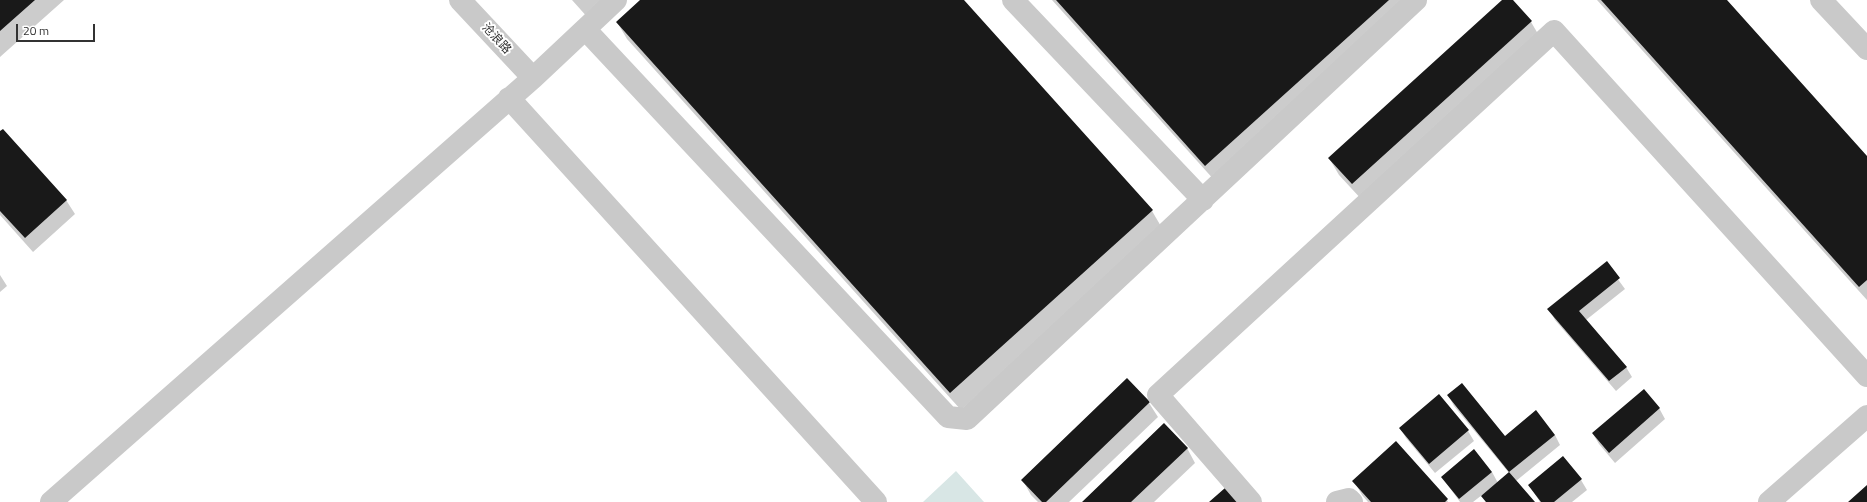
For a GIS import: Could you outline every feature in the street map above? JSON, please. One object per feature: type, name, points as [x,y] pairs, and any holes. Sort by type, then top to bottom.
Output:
[{"type":"street","name":"沧浪路","points":[[460,0],[532,78]]},
{"type":"street","points":[[51,502],[532,78],[616,0]]},
{"type":"street","points":[[1013,0],[1202,200]]},
{"type":"street","points":[[585,29],[948,417],[967,419],[1416,0]]},
{"type":"street","points":[[1821,0],[1867,49]]},
{"type":"street","points":[[1251,502],[1158,395],[1554,30],[1867,376]]},
{"type":"street","points":[[509,98],[876,502]]},
{"type":"street","points":[[1769,502],[1867,416]]},
{"type":"street","points":[[1336,502],[1349,499],[1352,502]]},
{"type":"shaded area","points":[[956,471],[984,502],[923,502]]},
{"type":"building","points":[[0,0],[35,0],[0,31]]},
{"type":"building","points":[[640,0],[964,0],[1153,210],[950,393],[616,22]]},
{"type":"building","points":[[1056,0],[1389,0],[1205,166]]},
{"type":"building","points":[[1502,0],[1513,0],[1532,21],[1352,184],[1328,158]]},
{"type":"building","points":[[1601,0],[1727,0],[1867,156],[1867,280],[1859,287]]},
{"type":"building","points":[[3,129],[67,200],[25,238],[0,211],[0,131]]},
{"type":"building","points":[[1607,261],[1620,278],[1579,311],[1627,367],[1609,381],[1547,309]]},
{"type":"building","points":[[1127,378],[1150,402],[1046,502],[1042,502],[1021,480]]},
{"type":"building","points":[[1462,383],[1505,436],[1536,410],[1555,435],[1509,472],[1447,395]]},
{"type":"building","points":[[1644,389],[1660,408],[1609,453],[1592,433]]},
{"type":"building","points":[[1439,394],[1469,430],[1429,464],[1399,428]]},
{"type":"building","points":[[1164,423],[1188,448],[1131,502],[1082,502]]},
{"type":"building","points":[[1396,441],[1448,499],[1445,502],[1371,502],[1352,481]]},
{"type":"building","points":[[1474,449],[1492,472],[1459,499],[1441,477]]},
{"type":"building","points":[[1563,456],[1582,479],[1554,502],[1541,502],[1528,485]]},
{"type":"building","points":[[1509,472],[1535,502],[1486,502],[1481,496]]},
{"type":"building","points":[[1867,485],[1867,502],[1848,502]]},
{"type":"building","points":[[1225,488],[1238,502],[1209,502]]}]
